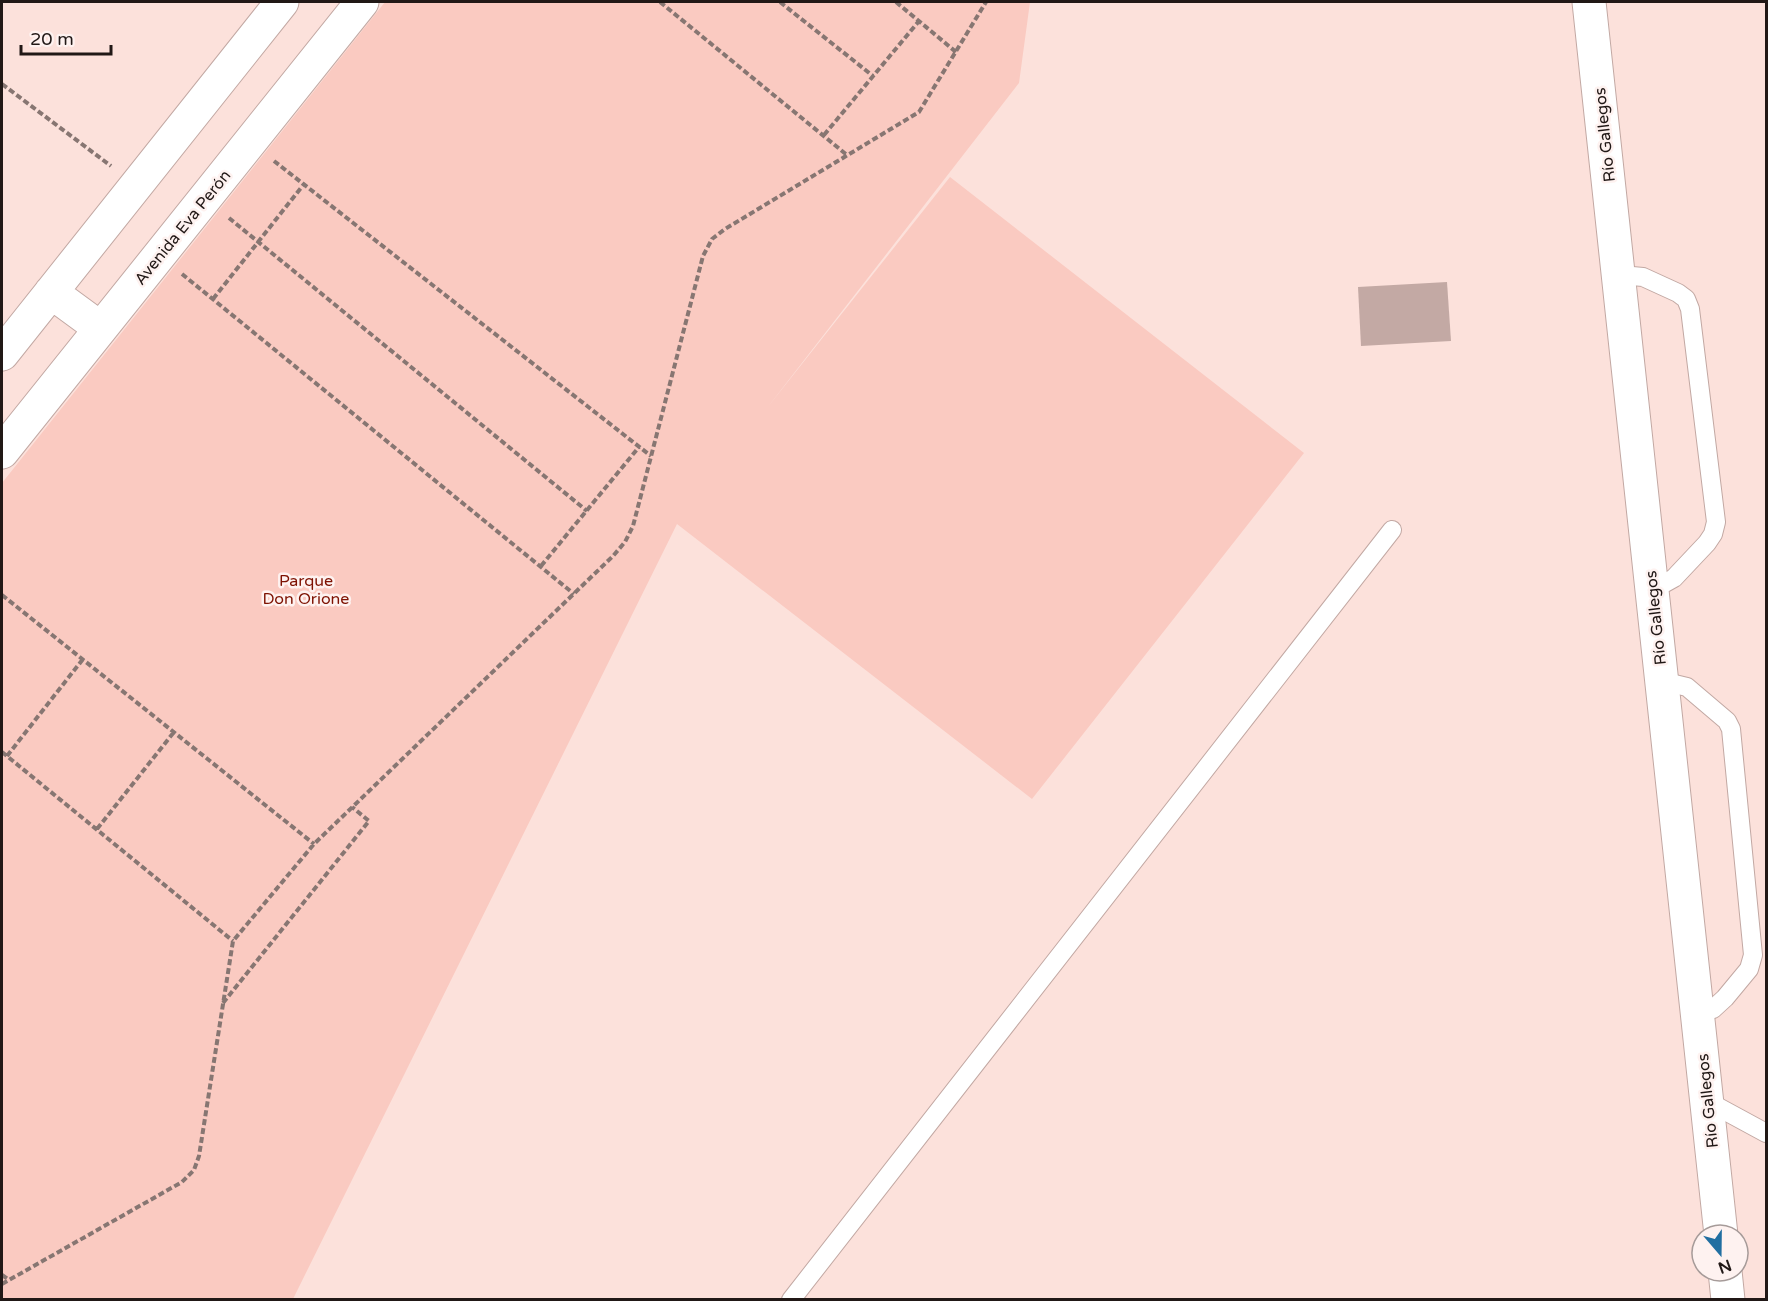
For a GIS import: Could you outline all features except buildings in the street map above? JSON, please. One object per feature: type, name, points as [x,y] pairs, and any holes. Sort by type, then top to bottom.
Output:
[{"type":"street","points":[[2,354],[282,2]]},
{"type":"street","name":"Avenida Eva Perón","points":[[2,452],[362,2]]},
{"type":"street","name":"Río Gallegos","points":[[1589,2],[1720,1223]]},
{"type":"street","points":[[51,292],[100,328]]},
{"type":"street","points":[[1726,1283],[1728,1299]]},
{"type":"lane","points":[[1619,278],[1643,277],[1678,293],[1686,299],[1690,309],[1716,522],[1713,534],[1707,543],[1674,578],[1652,586]]},
{"type":"lane","points":[[791,1299],[1392,530]]},
{"type":"lane","points":[[1662,681],[1688,687],[1727,721],[1731,729],[1753,955],[1749,969],[1725,998],[1713,1008],[1698,1014]]},
{"type":"lane","points":[[1707,1101],[1767,1133]]},
{"type":"path","points":[[660,2],[848,155]]},
{"type":"path","points":[[780,2],[873,76]]},
{"type":"path","points":[[896,2],[956,52]]},
{"type":"path","points":[[2,1284],[182,1182],[194,1170],[199,1156],[233,940],[314,844],[614,556],[624,542],[633,526],[703,256],[712,239],[919,112],[986,2]]},
{"type":"path","points":[[824,135],[919,21]]},
{"type":"path","points":[[2,84],[136,185]]},
{"type":"path","points":[[250,142],[651,456]]},
{"type":"path","points":[[212,299],[304,184]]},
{"type":"path","points":[[205,198],[586,511]]},
{"type":"path","points":[[159,256],[574,594]]},
{"type":"path","points":[[541,566],[639,447]]},
{"type":"path","points":[[2,595],[314,844]]},
{"type":"path","points":[[7,756],[83,659]]},
{"type":"path","points":[[97,829],[174,732]]},
{"type":"path","points":[[2,752],[233,940]]},
{"type":"path","points":[[223,1004],[369,821],[352,807]]},
{"type":"path","points":[[2,1275],[9,1280]]},
{"type":"green space","name":"Parque Don Orione","points":[[385,2],[1030,2],[1019,83],[767,408],[950,177],[1304,453],[1032,799],[677,524],[293,1299],[2,1299],[2,483]]}]
